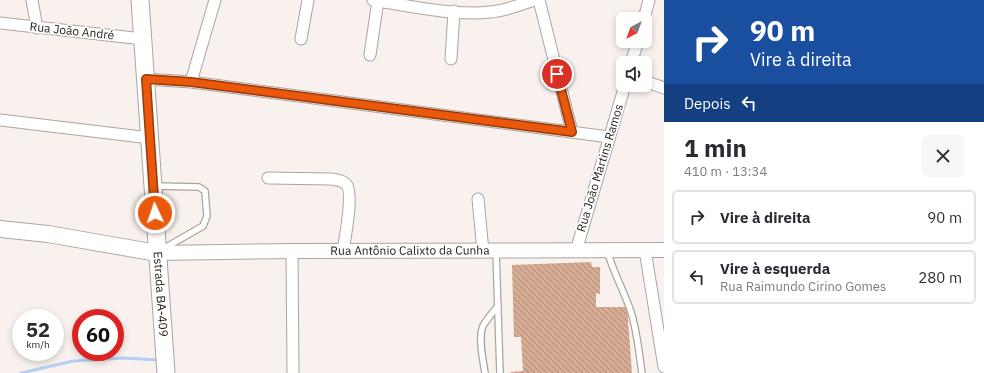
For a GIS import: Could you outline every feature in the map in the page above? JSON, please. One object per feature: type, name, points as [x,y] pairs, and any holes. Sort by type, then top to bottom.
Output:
[{"type":"main road","name":"Estrada BA-409","points":[[140,0],[166,373]]},
{"type":"main road","points":[[0,228],[48,234],[157,253]]},
{"type":"street","points":[[32,0],[37,28]]},
{"type":"street","points":[[191,82],[216,0]]},
{"type":"street","points":[[301,38],[308,0]]},
{"type":"street","points":[[370,56],[376,0],[454,11],[489,12],[503,10],[534,0]]},
{"type":"street","points":[[539,0],[572,132]]},
{"type":"street","points":[[646,12],[649,0]]},
{"type":"street","points":[[450,59],[454,11]]},
{"type":"street","name":"Rua João André","points":[[0,23],[143,39]]},
{"type":"street","points":[[146,79],[191,82],[609,138]]},
{"type":"street","points":[[652,84],[664,88]]},
{"type":"street","name":"Rua João Martins Ramos","points":[[576,251],[623,92]]},
{"type":"street","points":[[0,120],[150,138]]},
{"type":"street","points":[[268,178],[331,179],[339,180],[347,185],[349,189],[349,201],[343,251]]},
{"type":"street","points":[[478,199],[489,251]]},
{"type":"street","points":[[645,250],[664,367]]},
{"type":"street","name":"Rua Antônio Calixto da Cunha","points":[[157,253],[292,251],[664,250]]},
{"type":"street","points":[[292,251],[293,373]]},
{"type":"lane","points":[[153,186],[199,186],[205,192],[207,216],[202,226],[157,253]]},
{"type":"lane","points":[[607,250],[610,262],[631,312],[642,373]]},
{"type":"lane","points":[[489,251],[498,306],[500,373]]},
{"type":"lane","points":[[485,373],[481,338],[482,330],[488,318],[498,306]]},
{"type":"building","points":[[591,262],[592,267],[600,267],[600,294],[596,293],[596,307],[627,307],[632,373],[511,373],[510,372],[523,371],[521,337],[514,337],[512,265]]},
{"type":"waterway","points":[[21,373],[73,361],[122,358],[160,360]]},
{"type":"route","points":[[155,213],[146,79],[191,82],[572,132],[557,74]]}]
